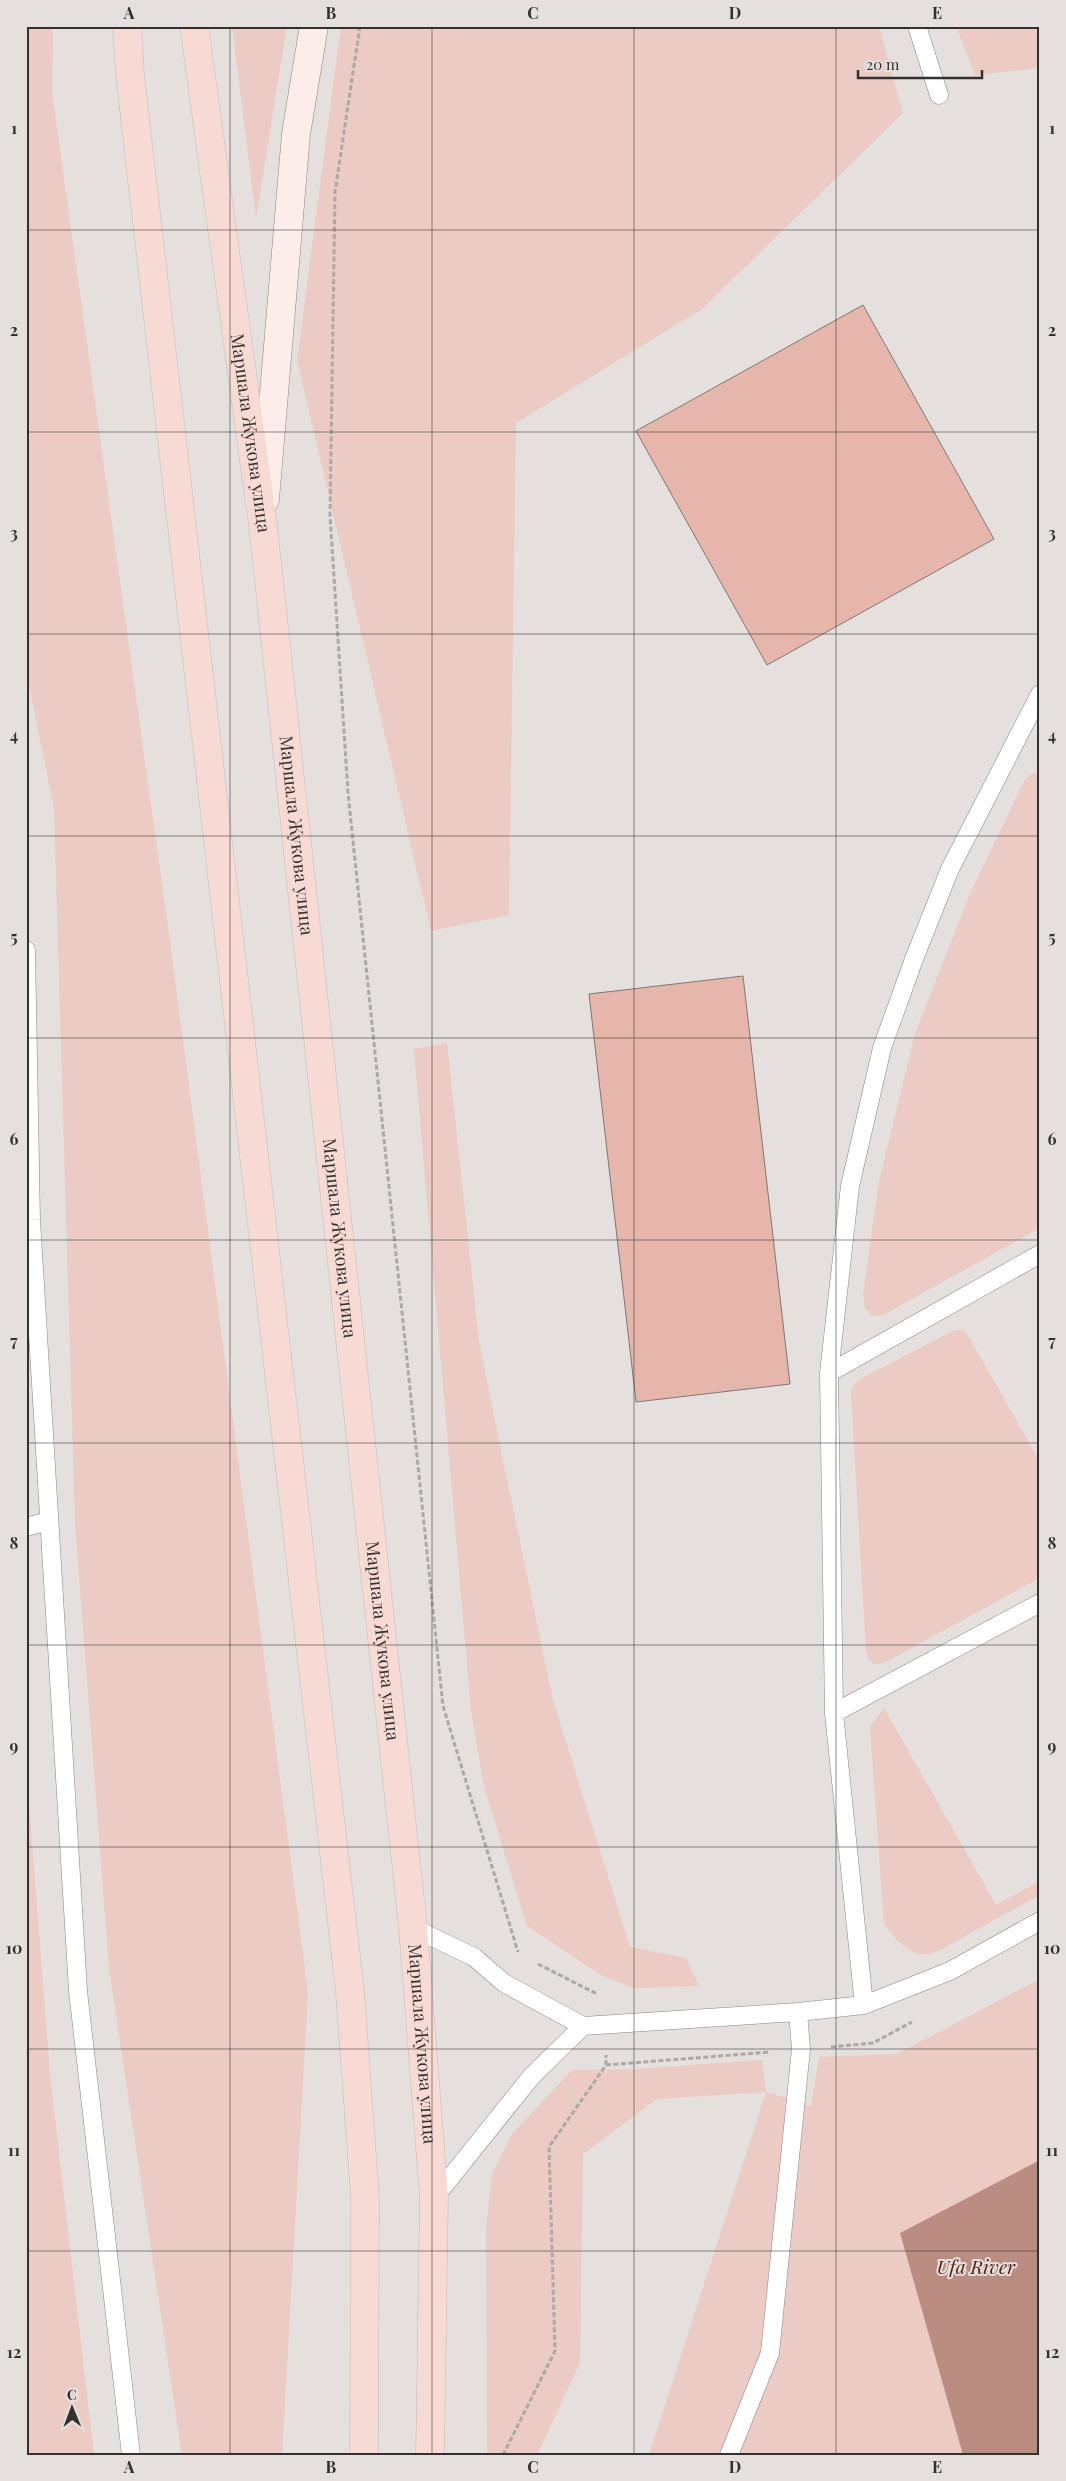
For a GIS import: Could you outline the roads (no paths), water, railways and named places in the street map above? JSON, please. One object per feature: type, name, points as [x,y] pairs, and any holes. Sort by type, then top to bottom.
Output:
[{"type":"main road","points":[[127,26],[130,74],[350,1992],[365,2197],[364,2455]]},
{"type":"main road","name":"Маршала Жукова улица","points":[[194,26],[263,525],[413,1928],[434,2198],[430,2455]]},
{"type":"main road","points":[[263,525],[296,134],[314,26]]},
{"type":"lane","points":[[917,26],[939,96]]},
{"type":"lane","points":[[864,2005],[834,1713],[829,1372],[850,1186],[882,1048],[950,870],[1040,694]]},
{"type":"lane","points":[[26,950],[31,1220],[78,1992],[131,2455]]},
{"type":"lane","points":[[829,1372],[1040,1254]]},
{"type":"lane","points":[[26,1527],[49,1521]]},
{"type":"lane","points":[[834,1713],[1040,1603]]},
{"type":"lane","points":[[413,1928],[474,1957],[504,1983],[582,2026],[798,2012],[864,2005],[950,1971],[1040,1921]]},
{"type":"lane","points":[[729,2455],[770,2353],[801,2049],[798,2012]]},
{"type":"lane","points":[[434,2198],[531,2077],[582,2026]]},
{"type":"water","name":"Ufa River","points":[[1040,2160],[1040,2455],[963,2455],[900,2233]]}]
